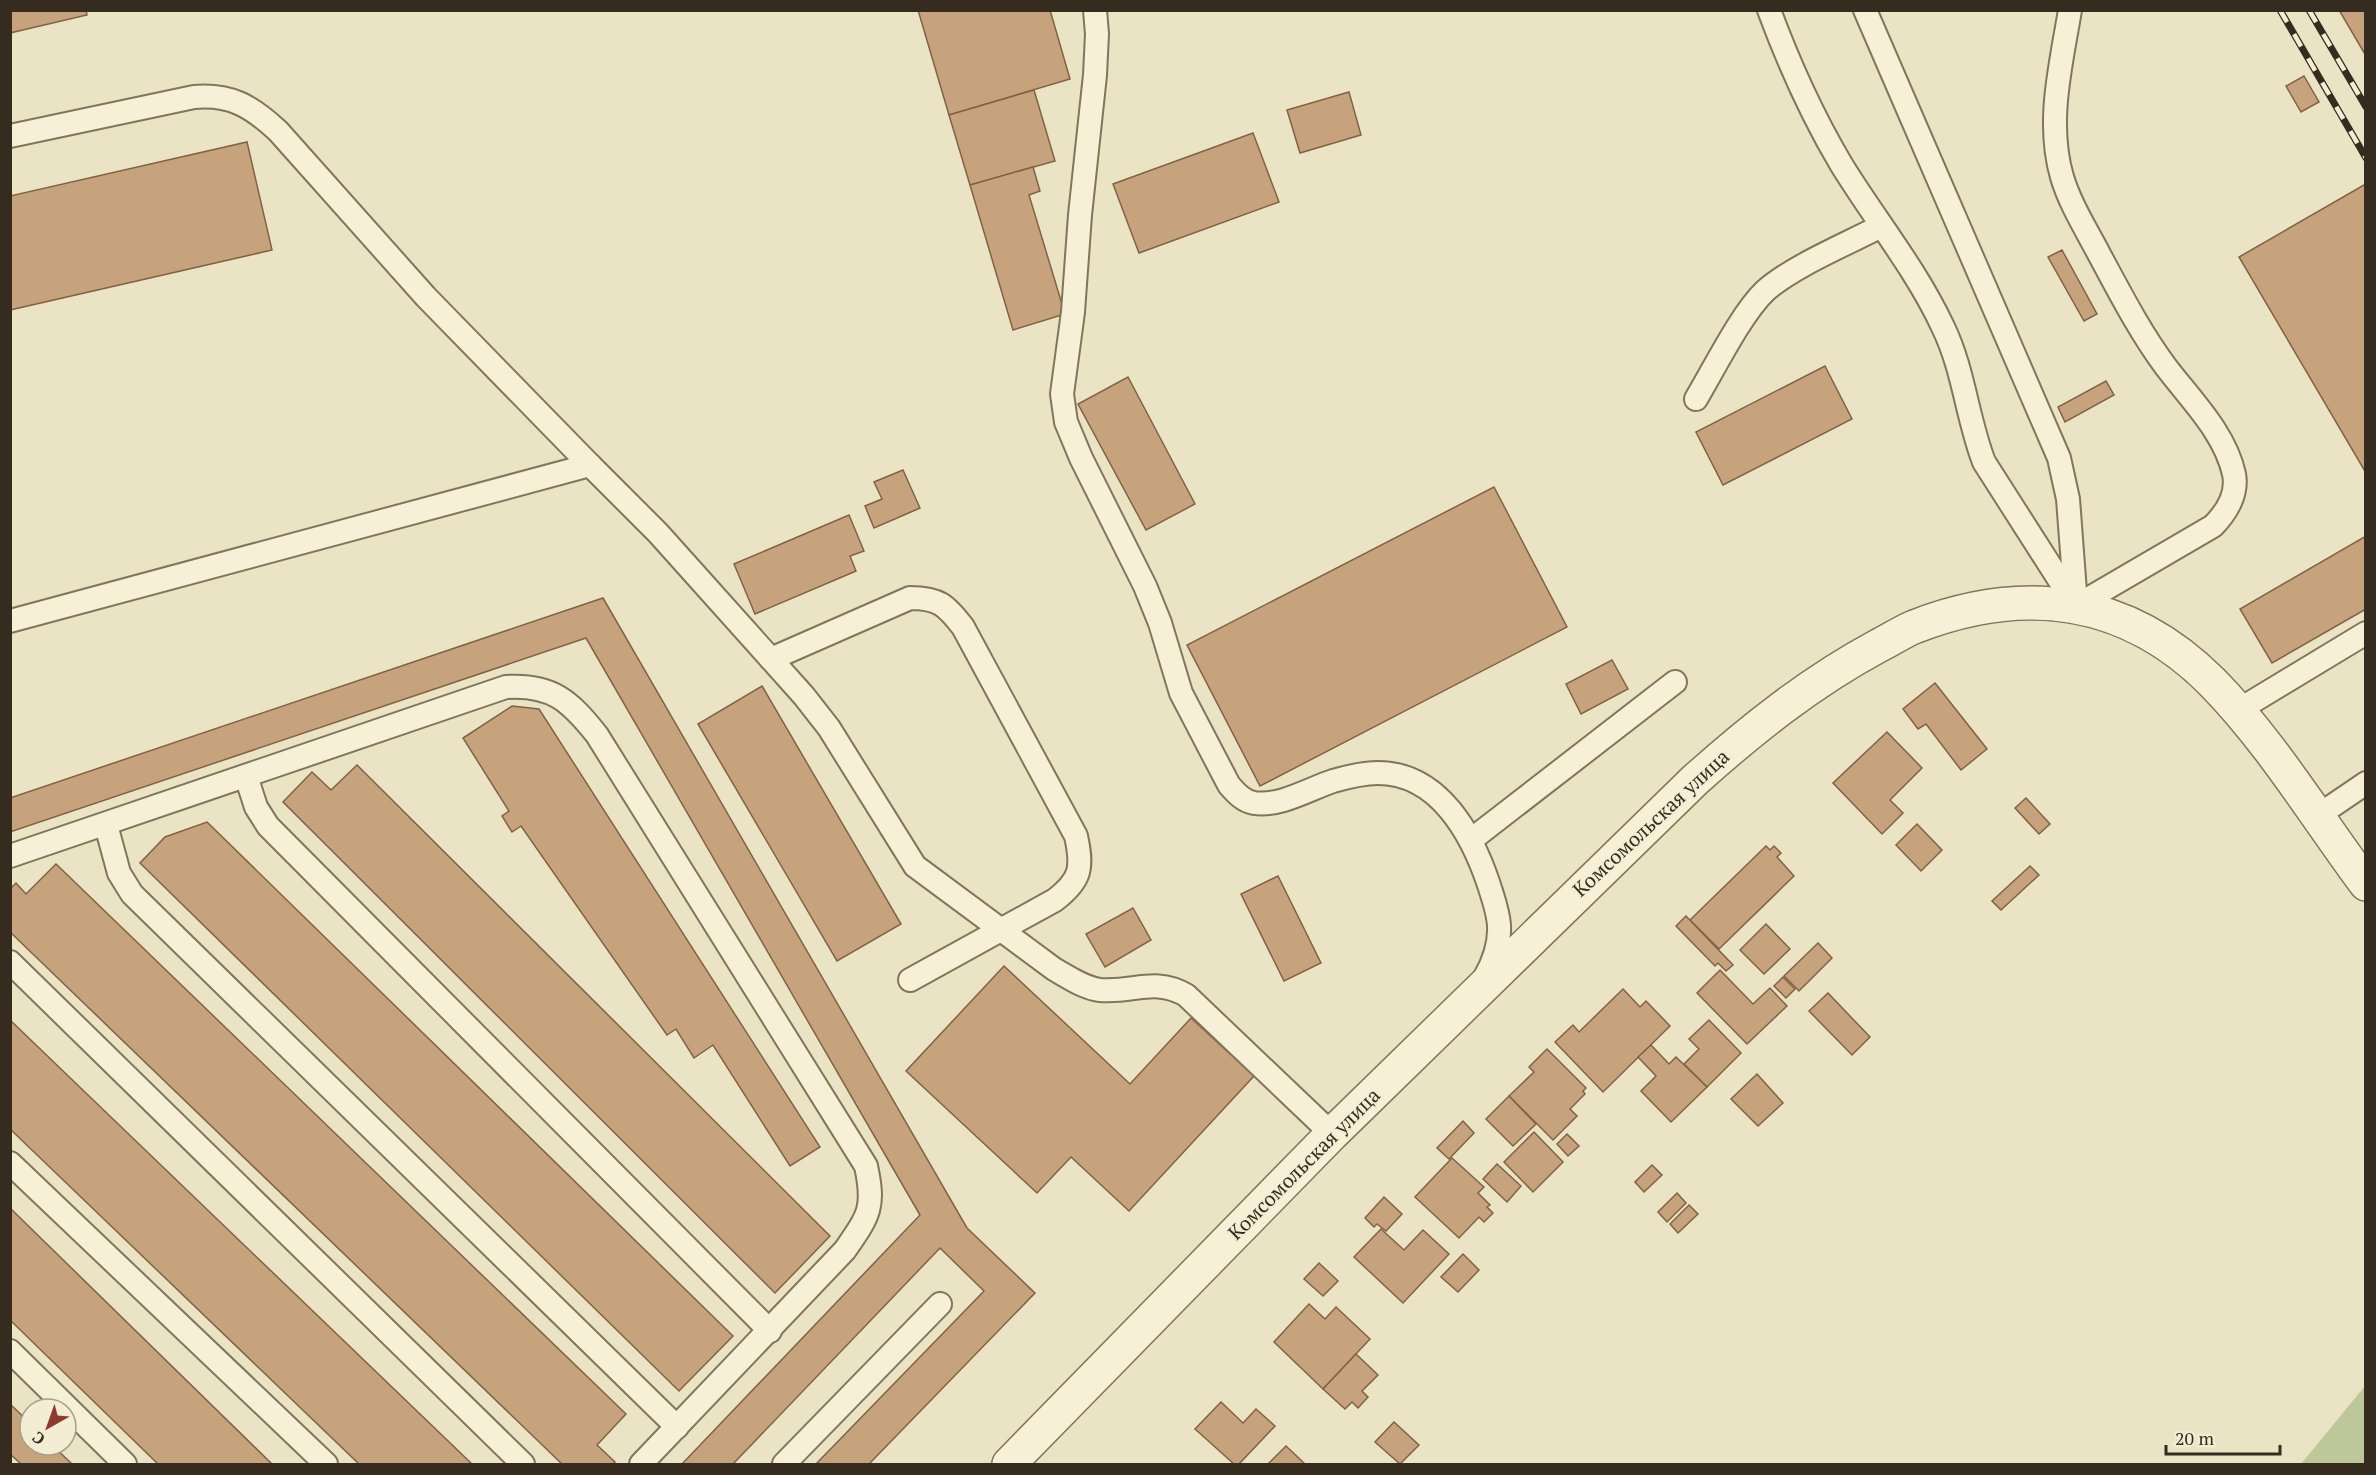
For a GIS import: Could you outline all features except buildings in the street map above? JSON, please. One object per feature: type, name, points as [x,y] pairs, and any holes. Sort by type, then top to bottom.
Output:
[{"type":"street","name":"Комсомольская улица","points":[[1009,1464],[1332,1134],[1478,989],[1695,780],[1743,737],[1799,694],[1858,657],[1914,628],[1976,608],[2030,603],[2076,606],[2100,612],[2129,622],[2154,636],[2185,658],[2212,682],[2237,711],[2274,756],[2366,884]]},
{"type":"lane","points":[[1095,10],[1097,34],[1095,75],[1080,215],[1073,312],[1062,394],[1066,422],[1081,458],[1145,586],[1160,623],[1181,693],[1229,785],[1241,797],[1254,803],[1270,803],[1359,775],[1380,773],[1404,777],[1423,786],[1442,801],[1459,820],[1471,840],[1494,900],[1499,925],[1497,948],[1492,965],[1478,989]]},
{"type":"lane","points":[[1769,10],[1799,85],[1824,134],[1943,326],[1961,372],[1976,442],[1984,462],[2076,606]]},
{"type":"lane","points":[[1865,10],[2059,458],[2068,499],[2076,606]]},
{"type":"lane","points":[[2070,10],[2056,96],[2056,150],[2062,177],[2072,203],[2130,310],[2166,367],[2212,428],[2227,454],[2234,475],[2233,494],[2224,515],[2213,526],[2076,606]]},
{"type":"lane","points":[[10,136],[194,97],[215,95],[236,101],[260,114],[278,131],[426,297],[658,533],[804,696],[829,728],[915,866],[1054,969],[1076,982],[1097,990],[1115,991],[1158,985],[1172,987],[1186,995],[1332,1134]]},
{"type":"lane","points":[[1696,399],[1749,310],[1764,292],[1781,279],[1881,226]]},
{"type":"lane","points":[[10,621],[590,465]]},
{"type":"lane","points":[[771,659],[910,598],[930,598],[950,610],[963,627],[1076,836],[1081,857],[1077,878],[1068,889],[1054,900],[909,980]]},
{"type":"lane","points":[[2237,711],[2366,633]]},
{"type":"lane","points":[[1471,840],[1675,682]]},
{"type":"lane","points":[[10,856],[506,687],[525,686],[546,689],[561,697],[580,714],[597,735],[866,1166],[870,1187],[871,1204],[862,1226],[845,1250],[771,1331],[641,1464]]},
{"type":"lane","points":[[246,776],[256,807],[268,826],[771,1331]]},
{"type":"lane","points":[[2316,817],[2366,783]]},
{"type":"lane","points":[[106,825],[119,873],[132,894],[677,1426]]},
{"type":"lane","points":[[10,962],[523,1464]]},
{"type":"lane","points":[[10,1163],[326,1464]]},
{"type":"lane","points":[[784,1464],[940,1304]]},
{"type":"lane","points":[[10,1351],[125,1464]]},
{"type":"green space","points":[[2365,1386],[2365,1464],[2301,1464]]},
{"type":"railway","points":[[2280,10],[2366,158]]},
{"type":"railway","points":[[2309,10],[2366,107]]}]
